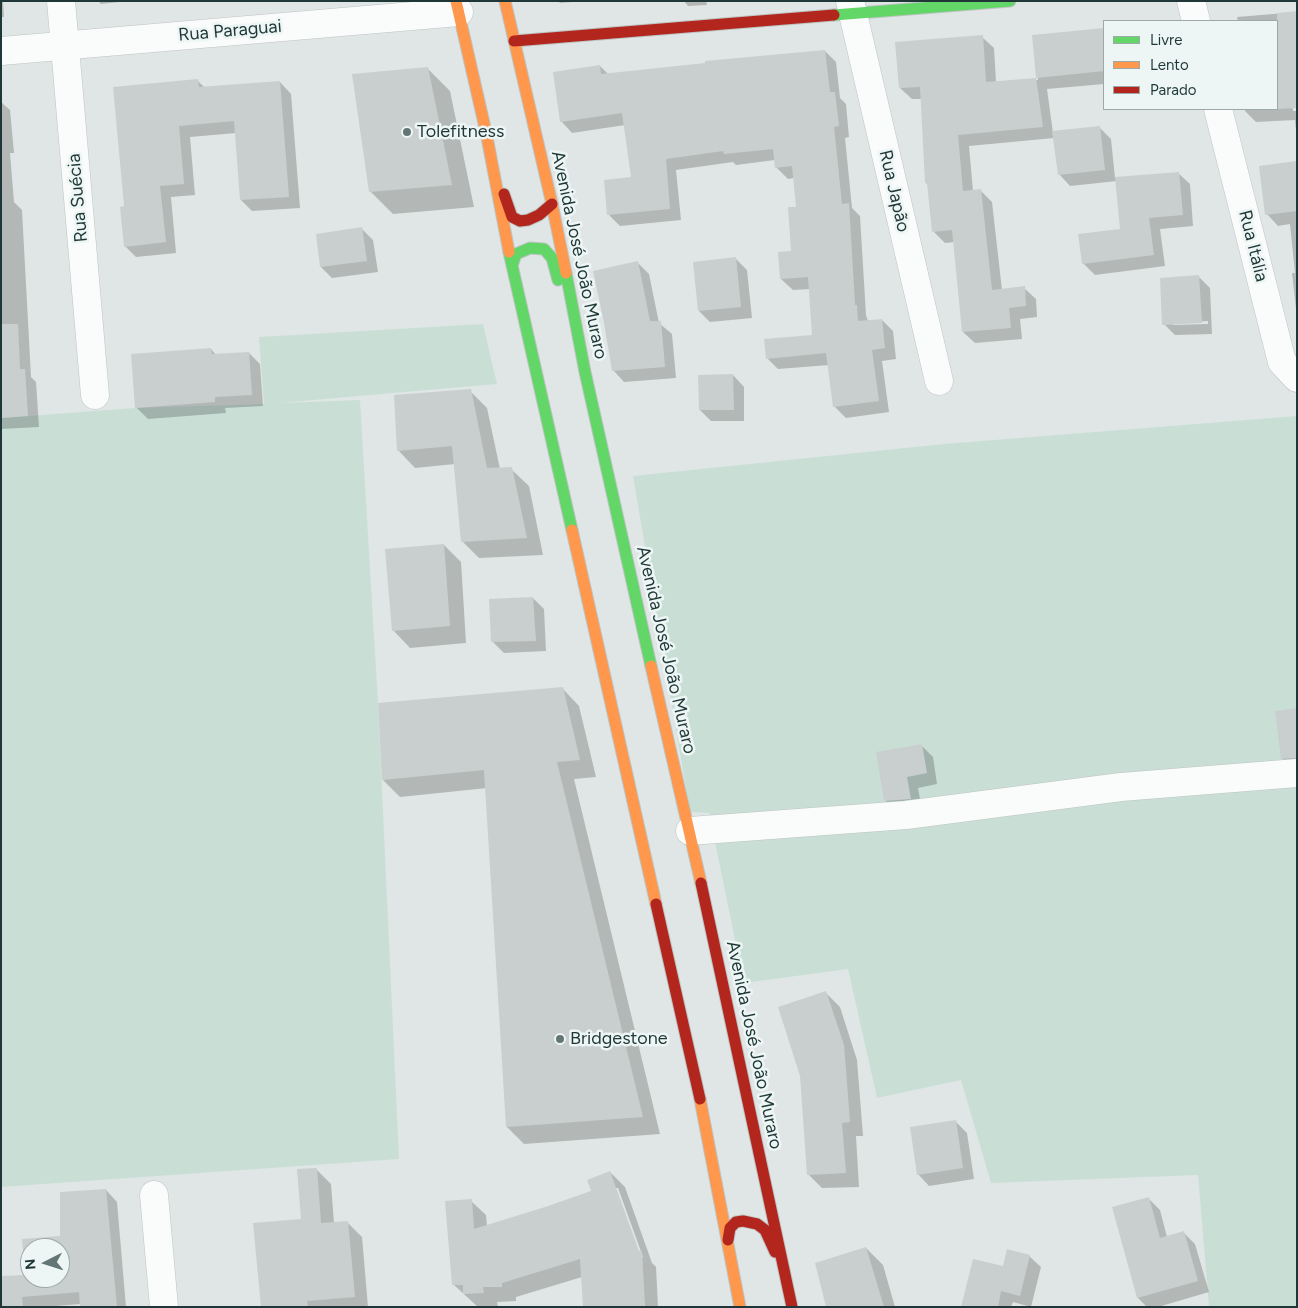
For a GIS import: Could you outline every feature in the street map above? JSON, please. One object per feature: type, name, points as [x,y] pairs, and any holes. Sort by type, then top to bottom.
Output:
[{"type":"main road","name":"Avenida José João Muraro","points":[[505,1],[552,204],[585,372],[684,814],[690,831],[791,1307]]},
{"type":"main road","points":[[514,41],[851,7],[1010,1]]},
{"type":"main road","points":[[457,7],[486,132],[512,266],[697,1084],[740,1307]]},
{"type":"main road","points":[[486,132],[507,206],[512,217],[528,220],[552,204]]},
{"type":"main road","points":[[512,266],[516,254],[530,248],[544,249],[552,258],[585,372]]},
{"type":"main road","points":[[728,1240],[730,1228],[736,1222],[756,1224],[765,1230],[776,1255],[791,1307]]},
{"type":"street","name":"Rua Suécia","points":[[61,1],[96,395]]},
{"type":"street","points":[[1191,1],[1196,20]]},
{"type":"street","name":"Rua Paraguai","points":[[1,51],[457,7]]},
{"type":"street","name":"Rua Japão","points":[[851,7],[939,381]]},
{"type":"street","name":"Rua Itália","points":[[1218,110],[1282,362],[1297,378]]},
{"type":"street","points":[[690,831],[906,814],[1121,788],[1297,773]]},
{"type":"street","points":[[154,1195],[164,1307]]},
{"type":"green space","points":[[483,324],[497,384],[279,403],[360,400],[378,703],[399,1159],[1,1187],[1,418],[135,408],[264,404],[259,337]]},
{"type":"green space","points":[[1297,416],[1297,1307],[1209,1307],[1198,1175],[991,1183],[961,1080],[877,1098],[848,969],[744,983],[709,813],[690,812],[633,476],[944,444]]},
{"type":"building","points":[[1297,11],[1297,108],[1278,109],[1277,13]]},
{"type":"building","points":[[1103,28],[1103,71],[1036,78],[1032,35]]},
{"type":"building","points":[[983,35],[986,82],[1036,78],[1043,127],[958,135],[963,191],[981,189],[992,290],[1025,286],[1026,306],[1009,308],[1011,328],[962,332],[952,230],[932,232],[927,183],[925,183],[920,87],[899,88],[895,42]]},
{"type":"building","points":[[825,50],[830,92],[835,92],[839,126],[834,127],[842,204],[849,203],[855,305],[857,305],[858,321],[882,319],[885,348],[872,350],[879,401],[833,407],[826,353],[766,359],[764,339],[812,335],[808,277],[780,279],[778,252],[791,251],[788,207],[796,207],[792,166],[775,168],[773,149],[724,154],[723,151],[666,159],[670,209],[607,215],[604,180],[631,177],[622,113],[560,122],[553,72],[600,65],[601,74],[705,63],[705,61]]},
{"type":"building","points":[[428,67],[452,185],[369,192],[352,74]]},
{"type":"building","points":[[198,79],[199,87],[280,81],[289,197],[240,200],[234,121],[179,126],[184,184],[160,186],[166,242],[124,247],[120,207],[124,206],[113,87]]},
{"type":"building","points":[[1100,126],[1105,170],[1058,175],[1052,131]]},
{"type":"building","points":[[1297,161],[1297,211],[1265,215],[1259,166]]},
{"type":"building","points":[[1179,172],[1183,215],[1149,218],[1154,255],[1082,264],[1078,234],[1120,229],[1115,177]]},
{"type":"building","points":[[362,227],[367,261],[320,267],[316,234]]},
{"type":"building","points":[[736,257],[741,307],[698,311],[693,262]]},
{"type":"building","points":[[638,261],[650,321],[661,321],[665,367],[612,371],[593,271]]},
{"type":"building","points":[[1199,275],[1202,323],[1162,325],[1160,278]]},
{"type":"building","points":[[1,324],[18,324],[20,369],[25,369],[28,416],[1,418]]},
{"type":"building","points":[[211,348],[212,354],[249,352],[252,395],[215,397],[215,402],[135,408],[131,354]]},
{"type":"building","points":[[733,374],[734,410],[699,410],[698,375]]},
{"type":"building","points":[[471,389],[487,468],[512,467],[527,538],[461,542],[452,446],[397,451],[394,395]]},
{"type":"building","points":[[444,544],[450,626],[392,631],[385,549]]},
{"type":"building","points":[[533,597],[536,641],[491,642],[489,599]]},
{"type":"building","points":[[563,687],[580,760],[557,762],[643,1117],[506,1127],[484,770],[382,780],[378,703]]},
{"type":"building","points":[[1297,708],[1297,758],[1281,759],[1275,711]]},
{"type":"building","points":[[922,744],[927,773],[907,777],[911,799],[884,801],[876,752]]},
{"type":"building","points":[[826,991],[844,1045],[850,1122],[842,1123],[846,1173],[807,1175],[800,1076],[778,1007]]},
{"type":"building","points":[[956,1120],[963,1168],[917,1175],[910,1127]]},
{"type":"building","points":[[317,1168],[321,1223],[348,1221],[355,1297],[307,1301],[308,1307],[261,1307],[253,1223],[301,1219],[297,1169]]},
{"type":"building","points":[[610,1171],[639,1251],[642,1251],[645,1306],[583,1307],[580,1259],[502,1283],[502,1287],[483,1287],[484,1293],[463,1294],[463,1285],[452,1285],[445,1201],[472,1199],[474,1229],[591,1191],[587,1180]]},
{"type":"building","points":[[106,1189],[117,1307],[80,1307],[79,1292],[22,1297],[23,1307],[1,1307],[1,1276],[20,1275],[20,1288],[70,1288],[70,1238],[35,1238],[60,1236],[60,1192]]},
{"type":"building","points":[[1149,1197],[1160,1238],[1184,1231],[1198,1281],[1137,1298],[1112,1207]]},
{"type":"building","points":[[866,1247],[884,1307],[826,1307],[815,1263]]},
{"type":"building","points":[[1007,1249],[1030,1255],[1020,1296],[1001,1291],[998,1307],[961,1307],[973,1259],[1003,1266]]},
{"type":"traffic: fast","points":[[834,15],[1010,1]]},
{"type":"traffic: fast","points":[[512,266],[516,254],[530,248],[544,249],[552,258],[558,280]]},
{"type":"traffic: fast","points":[[509,252],[572,530]]},
{"type":"traffic: fast","points":[[566,273],[585,372],[651,666]]},
{"type":"traffic: slow","points":[[456,1],[486,132],[509,252]]},
{"type":"traffic: slow","points":[[505,1],[566,273]]},
{"type":"traffic: slow","points":[[572,530],[656,904]]},
{"type":"traffic: slow","points":[[651,666],[701,883]]},
{"type":"traffic: slow","points":[[700,1099],[740,1307]]},
{"type":"traffic: jam","points":[[514,41],[834,15]]},
{"type":"traffic: jam","points":[[504,194],[512,217],[520,221],[539,215],[552,204]]},
{"type":"traffic: jam","points":[[701,883],[792,1307]]},
{"type":"traffic: jam","points":[[656,904],[700,1099]]},
{"type":"traffic: jam","points":[[728,1240],[730,1228],[736,1222],[743,1221],[757,1224],[765,1230],[775,1252]]},
{"type":"place","name":"Tolefitness","points":[[407,132]]},
{"type":"place","name":"Bridgestone","points":[[560,1039]]}]
